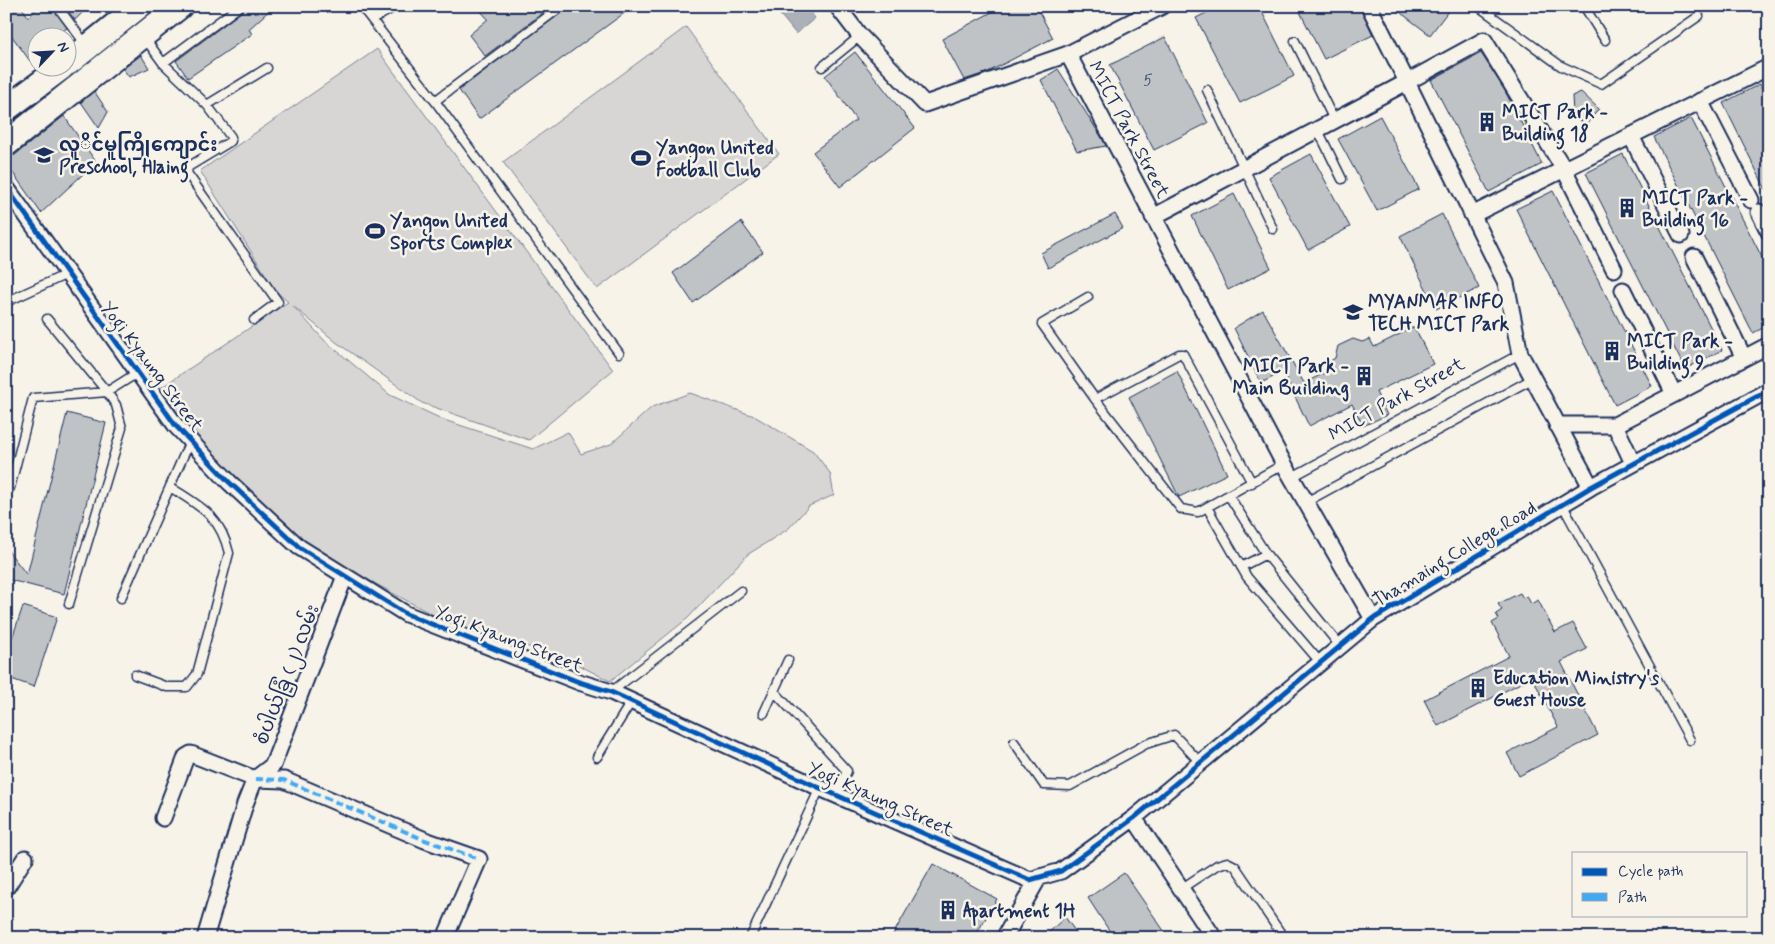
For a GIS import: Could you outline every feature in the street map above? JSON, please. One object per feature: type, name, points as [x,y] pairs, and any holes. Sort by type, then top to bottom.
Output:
[{"type":"main road","points":[[6,144],[180,6]]},
{"type":"main road","points":[[78,55],[138,7],[148,32]]},
{"type":"main road","points":[[6,109],[48,78]]},
{"type":"street","points":[[837,6],[860,36]]},
{"type":"street","points":[[1068,54],[1162,6]]},
{"type":"street","points":[[1369,6],[1506,283],[1520,354],[1591,487]]},
{"type":"street","name":"MICT Park Street","points":[[860,36],[918,100],[925,104],[934,103],[1068,54],[1284,464],[1373,619]]},
{"type":"street","name":"MICT Park Street","points":[[1153,216],[1318,130],[1484,40],[1564,169],[1614,268]]},
{"type":"street","points":[[1472,215],[1769,67]]},
{"type":"street","points":[[1700,101],[1769,232]]},
{"type":"street","points":[[1630,136],[1681,235]]},
{"type":"street","name":"Yogi Kyaung Street","points":[[6,187],[176,426],[190,441],[229,482],[299,548],[406,614],[579,682],[611,692],[820,788],[1030,880],[1061,871],[1134,818]]},
{"type":"street","points":[[1694,257],[1744,358]]},
{"type":"street","points":[[1623,290],[1674,394]]},
{"type":"street","points":[[1557,425],[1615,425],[1769,345]]},
{"type":"street","name":"Thamaing College Road","points":[[1134,818],[1373,619],[1591,487],[1769,390]]},
{"type":"street","points":[[1615,425],[1634,463]]},
{"type":"street","name":"စံပါယ်ခြံ (၂) လမ်း","points":[[255,779],[273,765],[345,576]]},
{"type":"street","points":[[163,818],[186,757],[191,754],[255,779],[284,780],[425,840],[479,859],[445,938]]},
{"type":"street","points":[[205,938],[245,804],[255,779]]},
{"type":"street","points":[[1134,818],[1214,938]]},
{"type":"street","points":[[6,888],[25,858]]},
{"type":"street","points":[[1004,938],[1039,877]]},
{"type":"lane","points":[[57,6],[88,47]]},
{"type":"lane","points":[[163,64],[240,6]]},
{"type":"lane","points":[[361,6],[435,101],[619,353]]},
{"type":"lane","points":[[372,20],[396,6]]},
{"type":"lane","points":[[435,101],[562,6]]},
{"type":"lane","points":[[1478,6],[1561,66],[1601,84],[1699,16]]},
{"type":"lane","points":[[1584,6],[1605,40]]},
{"type":"lane","points":[[148,32],[163,64],[206,105],[231,137],[231,141],[188,167],[187,173],[278,302],[254,320]]},
{"type":"lane","points":[[822,67],[860,36]]},
{"type":"lane","points":[[1295,41],[1334,120]]},
{"type":"lane","points":[[206,105],[267,68]]},
{"type":"lane","points":[[1207,90],[1273,229]]},
{"type":"lane","points":[[1318,130],[1342,179]]},
{"type":"lane","points":[[6,302],[67,274]]},
{"type":"lane","points":[[1088,297],[1042,324],[1095,399],[1181,509],[1198,512],[1284,464]]},
{"type":"lane","points":[[47,319],[116,405],[122,428],[69,604]]},
{"type":"lane","points":[[1095,399],[1179,354],[1183,354],[1252,483]]},
{"type":"lane","name":"MICT Park Street","points":[[1292,477],[1520,354]]},
{"type":"lane","points":[[10,488],[33,398],[107,392],[138,373]]},
{"type":"lane","points":[[1306,502],[1532,379]]},
{"type":"lane","points":[[122,598],[190,441]]},
{"type":"lane","points":[[135,675],[167,687],[187,687],[198,674],[229,553],[224,534],[206,509],[170,488]]},
{"type":"lane","points":[[1229,496],[1266,554],[1340,646]]},
{"type":"lane","points":[[1562,504],[1690,740]]},
{"type":"lane","points":[[1207,507],[1247,577],[1320,662]]},
{"type":"lane","points":[[1241,567],[1266,554]]},
{"type":"lane","points":[[611,692],[740,591]]},
{"type":"lane","points":[[764,713],[788,660]]},
{"type":"lane","points":[[774,691],[847,771],[836,795]]},
{"type":"lane","points":[[597,757],[631,702]]},
{"type":"lane","points":[[1014,742],[1044,785],[1070,786],[1146,744],[1174,735],[1200,762]]},
{"type":"lane","points":[[750,938],[820,788]]},
{"type":"lane","points":[[1182,888],[1217,865],[1227,862],[1235,866],[1284,938]]},
{"type":"shaded area","points":[[773,6],[806,6],[815,18],[796,34]]},
{"type":"shaded area","name":"Yangon United Football Club","points":[[686,27],[779,154],[597,289],[503,162]]},
{"type":"shaded area","points":[[377,49],[613,370],[529,440],[422,403],[336,342],[293,306],[324,340],[390,395],[444,420],[533,449],[568,432],[581,454],[611,444],[652,407],[690,393],[754,416],[813,451],[830,473],[834,495],[809,506],[788,529],[747,555],[688,618],[610,681],[557,654],[461,630],[304,545],[221,466],[156,391],[288,302],[276,291],[200,171]]},
{"type":"building","points":[[6,6],[21,6],[29,18],[38,6],[51,6],[67,28],[28,28],[28,58],[6,28]]},
{"type":"building","points":[[64,6],[89,6],[75,20]]},
{"type":"building","points":[[249,6],[274,6],[249,29],[252,34],[188,78],[176,61]]},
{"type":"building","points":[[476,6],[552,6],[485,56],[469,35],[488,19]]},
{"type":"building","points":[[568,6],[634,6],[479,119],[459,90]]},
{"type":"building","points":[[1003,6],[1036,6],[1053,38],[988,72],[964,80],[942,39]]},
{"type":"building","points":[[1220,6],[1259,6],[1294,76],[1240,103],[1196,18]]},
{"type":"building","points":[[1297,6],[1360,6],[1373,35],[1324,59]]},
{"type":"building","points":[[1392,6],[1452,6],[1430,35]]},
{"type":"building","points":[[1165,37],[1208,123],[1154,150],[1110,65]]},
{"type":"building","points":[[855,52],[915,128],[840,187],[813,152],[856,120],[825,76]]},
{"type":"building","name":"MICT Park - Building 18","points":[[1481,53],[1504,89],[1542,164],[1489,192],[1431,80]]},
{"type":"building","points":[[141,55],[149,68],[129,77],[123,69]]},
{"type":"building","points":[[1058,69],[1106,146],[1077,151],[1041,80]]},
{"type":"building","points":[[1760,84],[1769,103],[1769,196],[1723,103]]},
{"type":"building","points":[[94,91],[108,112],[99,128],[81,102]]},
{"type":"building","points":[[1581,92],[1599,109],[1585,126],[1573,114],[1572,96]]},
{"type":"building","points":[[64,116],[96,162],[41,213],[6,163],[6,157],[15,155]]},
{"type":"building","points":[[1380,116],[1419,189],[1377,211],[1338,139]]},
{"type":"building","points":[[1691,118],[1769,271],[1769,325],[1753,333],[1654,137]]},
{"type":"building","points":[[1311,154],[1350,227],[1308,250],[1269,177]]},
{"type":"building","points":[[1623,154],[1722,350],[1685,369],[1586,173]]},
{"type":"building","points":[[1553,191],[1652,386],[1615,405],[1516,209]]},
{"type":"building","points":[[1234,194],[1271,268],[1228,290],[1192,216]]},
{"type":"building","points":[[1115,214],[1123,228],[1048,268],[1041,253]]},
{"type":"building","points":[[1442,214],[1479,288],[1436,309],[1400,236]]},
{"type":"building","points":[[741,222],[763,252],[693,303],[673,273]]},
{"type":"building","name":"MICT Park - Main Building","points":[[1263,310],[1304,383],[1333,369],[1329,362],[1335,358],[1338,346],[1353,339],[1362,342],[1370,339],[1374,347],[1414,327],[1433,364],[1376,392],[1387,415],[1363,426],[1352,404],[1309,426],[1283,372],[1261,383],[1234,328]]},
{"type":"building","points":[[1177,371],[1227,474],[1179,497],[1129,397]]},
{"type":"building","points":[[67,413],[106,423],[64,594],[6,579],[6,548],[27,575]]},
{"type":"building","name":"Education Ministry's Guest House","points":[[1520,593],[1523,598],[1527,596],[1531,604],[1538,600],[1555,632],[1573,623],[1587,649],[1561,662],[1598,735],[1519,776],[1507,753],[1558,727],[1532,677],[1438,726],[1424,700],[1509,656],[1492,623],[1499,619],[1496,614],[1502,610],[1498,604]]},
{"type":"building","points":[[23,606],[57,617],[34,687],[6,677],[6,656]]},
{"type":"building","name":"Apartment 1H","points":[[933,864],[997,899],[974,938],[891,938]]},
{"type":"building","points":[[1124,873],[1169,938],[1114,938],[1088,898]]},
{"type":"building","points":[[1065,917],[1080,938],[1043,938]]},
{"type":"marked path","points":[[255,779],[284,780],[425,840],[479,859]]},
{"type":"marked path","points":[[65,938],[71,931],[81,938]]},
{"type":"marked path","points":[[6,932],[16,938]]},
{"type":"cycle path","points":[[6,187],[176,426],[229,482],[299,547],[406,614],[579,682],[611,692],[820,788],[1030,880],[1061,871],[1134,818],[1373,619],[1591,487],[1769,390]]},
{"type":"place","name":"MICT Park - Building 18","points":[[1487,122]]},
{"type":"place","name":"လှုိင်မူကြိုကျောင်း Preschool, Hlaing","points":[[44,155]]},
{"type":"place","name":"Yangon United Football Club","points":[[641,158]]},
{"type":"place","name":"MICT Park - Building 16","points":[[1627,208]]},
{"type":"place","name":"Yangon United Sports Complex","points":[[375,231]]},
{"type":"place","name":"MYANMAR INFO TECH MICT Park","points":[[1353,312]]},
{"type":"place","name":"MICT Park - Building 9","points":[[1612,351]]},
{"type":"place","name":"MICT Park - Main Building","points":[[1364,376]]},
{"type":"place","name":"Education Ministry's Guest House","points":[[1478,688]]},
{"type":"place","name":"Apartment 1H","points":[[948,910]]}]
